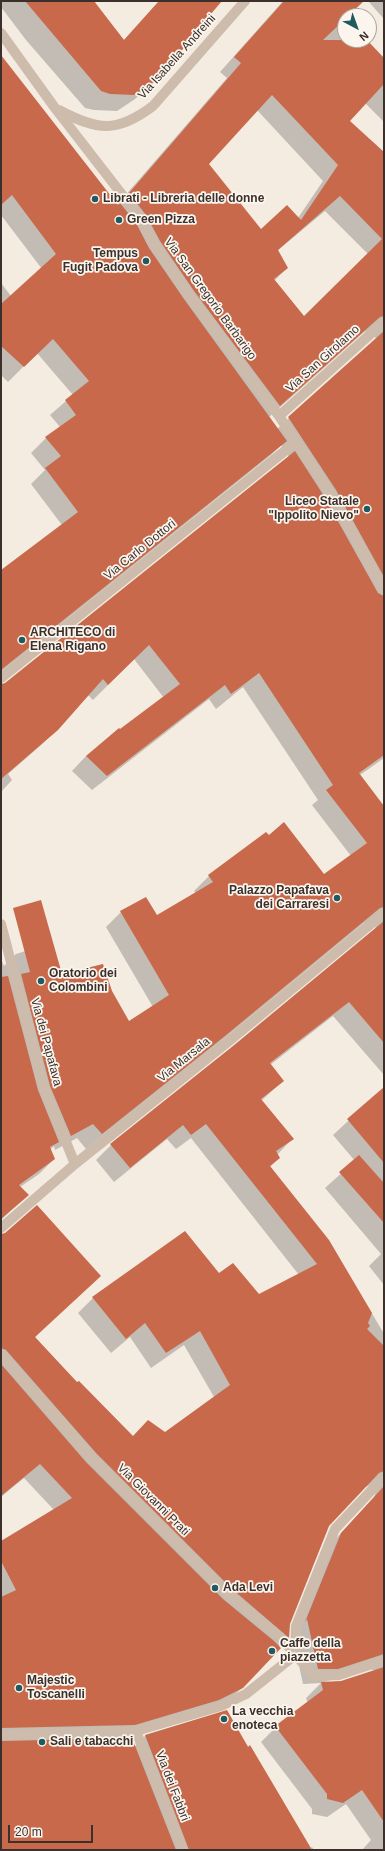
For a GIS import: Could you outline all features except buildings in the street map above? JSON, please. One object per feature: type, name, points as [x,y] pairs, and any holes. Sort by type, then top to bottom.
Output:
[{"type":"street","name":"Via Isabella Andreini","points":[[55,108],[78,121],[98,126],[118,126],[136,119],[153,106],[245,1]]},
{"type":"street","name":"Via San Gregorio Barbarigo","points":[[1,33],[55,108],[142,218],[154,244],[189,295],[279,416],[330,494],[384,590]]},
{"type":"street","name":"Via San Girolamo","points":[[279,416],[384,322]]},
{"type":"street","name":"Via Carlo Dottori","points":[[1,678],[296,442]]},
{"type":"street","name":"Via Marsala","points":[[1,1228],[75,1164],[229,1041],[384,913]]},
{"type":"street","name":"Via dei Papafava","points":[[1,924],[44,1088],[75,1164]]},
{"type":"street","name":"Via Giovanni Prati","points":[[1,1354],[91,1457],[228,1594],[279,1636],[314,1676],[339,1675],[384,1660]]},
{"type":"street","points":[[1,1735],[136,1731],[221,1706],[246,1694],[295,1655],[296,1626],[335,1529],[384,1477]]},
{"type":"street","name":"Via dei Fabbri","points":[[136,1731],[183,1850]]},
{"type":"place","name":"Librati - Libreria delle donne","points":[[95,199]]},
{"type":"place","name":"Green Pizza","points":[[119,220]]},
{"type":"place","name":"Tempus Fugit Padova","points":[[146,261]]},
{"type":"place","name":"Liceo Statale \"Ippolito Nievo\"","points":[[367,509]]},
{"type":"place","name":"ARCHITECO di Elena Rigano","points":[[22,640]]},
{"type":"place","name":"Palazzo Papafava dei Carraresi","points":[[337,898]]},
{"type":"place","name":"Oratorio dei Colombini","points":[[41,981]]},
{"type":"place","name":"Ada Levi","points":[[215,1588]]},
{"type":"place","name":"Caffe della piazzetta","points":[[272,1651]]},
{"type":"place","name":"Majestic Toscanelli","points":[[19,1688]]},
{"type":"place","name":"La vecchia enoteca","points":[[224,1719]]},
{"type":"place","name":"Sali e tabacchi","points":[[42,1742]]}]
